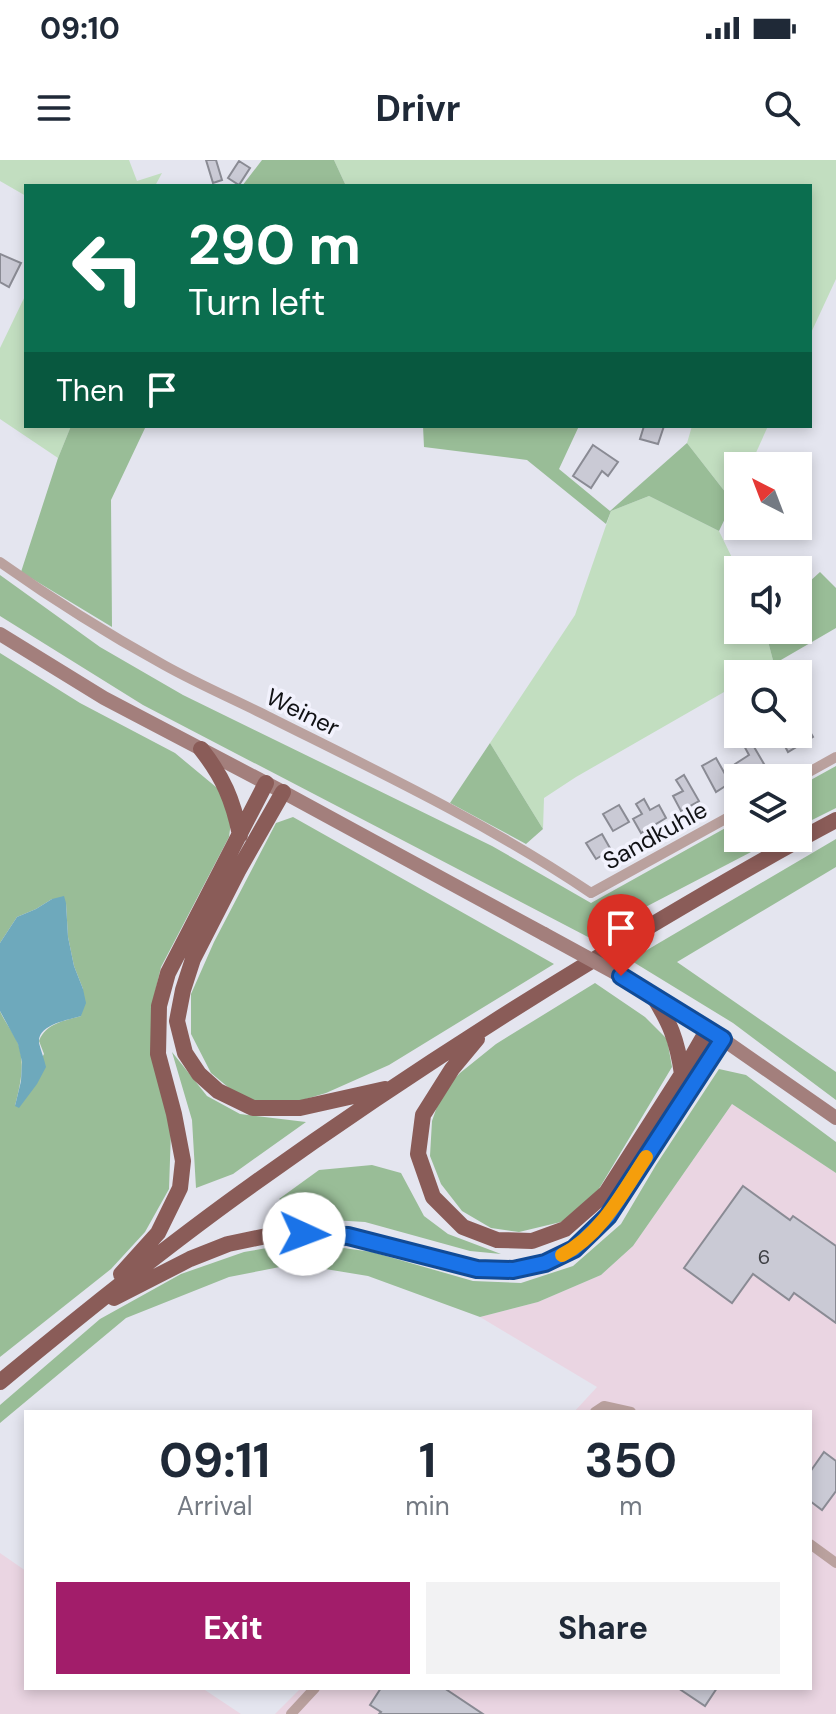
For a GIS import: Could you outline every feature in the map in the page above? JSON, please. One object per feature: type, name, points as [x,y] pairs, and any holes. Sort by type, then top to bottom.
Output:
[{"type":"highway","points":[[201,749],[226,786],[240,835]]},
{"type":"highway","points":[[78,1317],[158,1233],[180,1188],[183,1161],[158,1054],[159,1006],[168,973],[266,783]]},
{"type":"highway","points":[[283,792],[193,959],[177,1021],[185,1053],[199,1074],[218,1091],[253,1108],[300,1108],[394,1086]]},
{"type":"highway","points":[[0,1382],[78,1317],[253,1184],[394,1086],[646,928],[836,820]]},
{"type":"highway","points":[[652,994],[678,1044],[682,1074]]},
{"type":"highway","points":[[490,1025],[452,1069],[423,1115],[418,1154],[433,1197],[463,1227],[497,1240],[532,1241],[565,1229],[606,1193],[708,1029]]},
{"type":"highway","points":[[78,1317],[190,1259],[228,1244],[281,1233],[348,1236],[477,1269],[513,1270],[545,1263],[574,1249],[608,1216],[723,1039]]},
{"type":"main road","points":[[0,634],[104,698],[621,976],[708,1029],[836,1118]]},
{"type":"street","name":"Weiner","points":[[0,562],[38,589],[165,665],[467,819],[541,859],[591,893]]},
{"type":"street","points":[[812,770],[836,757]]},
{"type":"street","name":"Sandkuhle","points":[[591,893],[724,820]]},
{"type":"street","points":[[598,1410],[604,1406],[622,1410]]},
{"type":"street","points":[[812,1545],[835,1559]]},
{"type":"street","points":[[291,1714],[313,1690]]},
{"type":"shaded area","points":[[732,1104],[836,1173],[836,1714],[275,1714],[299,1690],[812,1690],[812,1410],[576,1410],[597,1387],[480,1317],[538,1302],[601,1275],[633,1246]]},
{"type":"shaded area","points":[[0,1553],[24,1570],[24,1690],[205,1690],[241,1714],[0,1714]]},
{"type":"green space","points":[[0,160],[129,160],[137,181],[162,173],[156,184],[24,184],[24,195],[0,181]]},
{"type":"green space","points":[[262,160],[334,160],[345,184],[244,184]]},
{"type":"green space","points":[[334,160],[836,160],[836,279],[812,331],[812,184],[345,184]]},
{"type":"green space","points":[[24,298],[24,428],[70,428],[58,458],[0,419],[0,348]]},
{"type":"green space","points":[[70,428],[145,428],[111,500],[112,627],[21,572]]},
{"type":"green space","points":[[423,428],[578,428],[559,469],[610,511],[687,443],[724,490],[724,521],[719,531],[649,496],[611,511],[606,524],[527,460],[424,447]]},
{"type":"green space","points":[[691,428],[767,428],[756,452],[724,452],[724,490],[687,443]]},
{"type":"green space","points":[[649,496],[719,531],[731,556],[724,556],[724,644],[769,644],[773,660],[724,660],[724,692],[544,798],[543,829],[490,743],[575,615],[611,511]]},
{"type":"green space","points":[[820,572],[836,588],[836,628],[812,642],[812,579]]},
{"type":"green space","points":[[0,575],[100,647],[183,695],[492,846],[591,903],[724,829],[724,852],[751,852],[588,937],[143,705],[0,616]]},
{"type":"green space","points":[[769,644],[808,644],[781,660],[773,660]]},
{"type":"green space","points":[[0,653],[80,703],[175,753],[222,792],[232,814],[229,837],[161,967],[152,1005],[171,1131],[169,1189],[145,1232],[111,1269],[0,1357],[0,1011],[21,1054],[21,1076],[15,1106],[44,1054],[39,1041],[42,1035],[56,1024],[81,1016],[83,989],[68,937],[66,903],[52,899],[17,917],[0,943]]},
{"type":"green space","points":[[490,743],[543,829],[526,844],[450,803]]},
{"type":"green space","points":[[836,766],[836,808],[812,820],[812,779]]},
{"type":"green space","points":[[293,817],[554,964],[389,1065],[326,1093],[299,1101],[246,1102],[211,1073],[191,1034],[191,994],[214,942],[276,823]]},
{"type":"green space","points":[[836,839],[836,867],[677,962],[836,1072],[836,1100],[733,1023],[630,960]]},
{"type":"green space","points":[[595,983],[645,1017],[667,1039],[672,1067],[597,1192],[565,1221],[519,1232],[491,1228],[462,1211],[441,1184],[430,1156],[432,1121],[442,1092],[496,1044]]},
{"type":"green space","points":[[172,1052],[207,1096],[240,1114],[306,1122],[233,1174],[196,1188],[192,1120]]},
{"type":"green space","points":[[719,1069],[746,1075],[836,1142],[836,1173],[732,1104],[633,1246],[601,1275],[538,1302],[480,1317],[368,1276],[295,1264],[229,1277],[126,1318],[0,1423],[0,1405],[100,1319],[181,1274],[244,1252],[301,1242],[372,1252],[473,1281],[521,1283],[573,1266],[621,1224]]},
{"type":"green space","points":[[372,1165],[401,1173],[424,1216],[448,1234],[501,1254],[470,1251],[365,1222],[315,1219],[279,1199],[319,1170]]},
{"type":"water","points":[[64,896],[68,937],[86,1003],[81,1016],[43,1031],[39,1044],[46,1067],[19,1108],[15,1106],[22,1062],[18,1044],[0,1011],[0,943],[17,917]]},
{"type":"building","points":[[206,160],[216,160],[222,180],[213,183]]},
{"type":"building","points":[[239,161],[250,168],[240,184],[228,178]]},
{"type":"building","points":[[0,254],[21,263],[9,287],[0,282]]},
{"type":"building","points":[[643,428],[663,428],[658,444],[640,439]]},
{"type":"building","points":[[593,445],[618,462],[608,476],[602,471],[591,488],[573,476]]},
{"type":"building","points":[[745,748],[755,748],[764,764],[735,764],[749,755]]},
{"type":"building","points":[[716,758],[724,772],[724,787],[716,792],[702,766]]},
{"type":"building","points":[[684,775],[699,801],[681,811],[673,796],[683,791],[676,780]]},
{"type":"building","points":[[644,799],[650,810],[659,805],[666,818],[641,833],[633,819],[642,814],[636,804]]},
{"type":"building","points":[[619,805],[629,822],[613,831],[603,814]]},
{"type":"building","points":[[602,834],[611,850],[596,859],[586,843]]},
{"type":"building","points":[[743,1186],[790,1220],[793,1216],[836,1246],[836,1323],[794,1293],[789,1300],[753,1274],[732,1303],[684,1268]]},
{"type":"building","points":[[824,1452],[836,1461],[836,1491],[822,1510],[812,1502],[812,1469]]},
{"type":"building","points":[[380,1690],[447,1690],[483,1714],[379,1714],[381,1712],[370,1705]]},
{"type":"building","points":[[681,1690],[716,1690],[705,1706]]},
{"type":"slow traffic","points":[[562,1255],[574,1249],[608,1216],[646,1157]]},
{"type":"route","points":[[304,1234],[348,1236],[477,1269],[513,1270],[545,1263],[574,1249],[608,1216],[723,1039],[621,976]]}]
